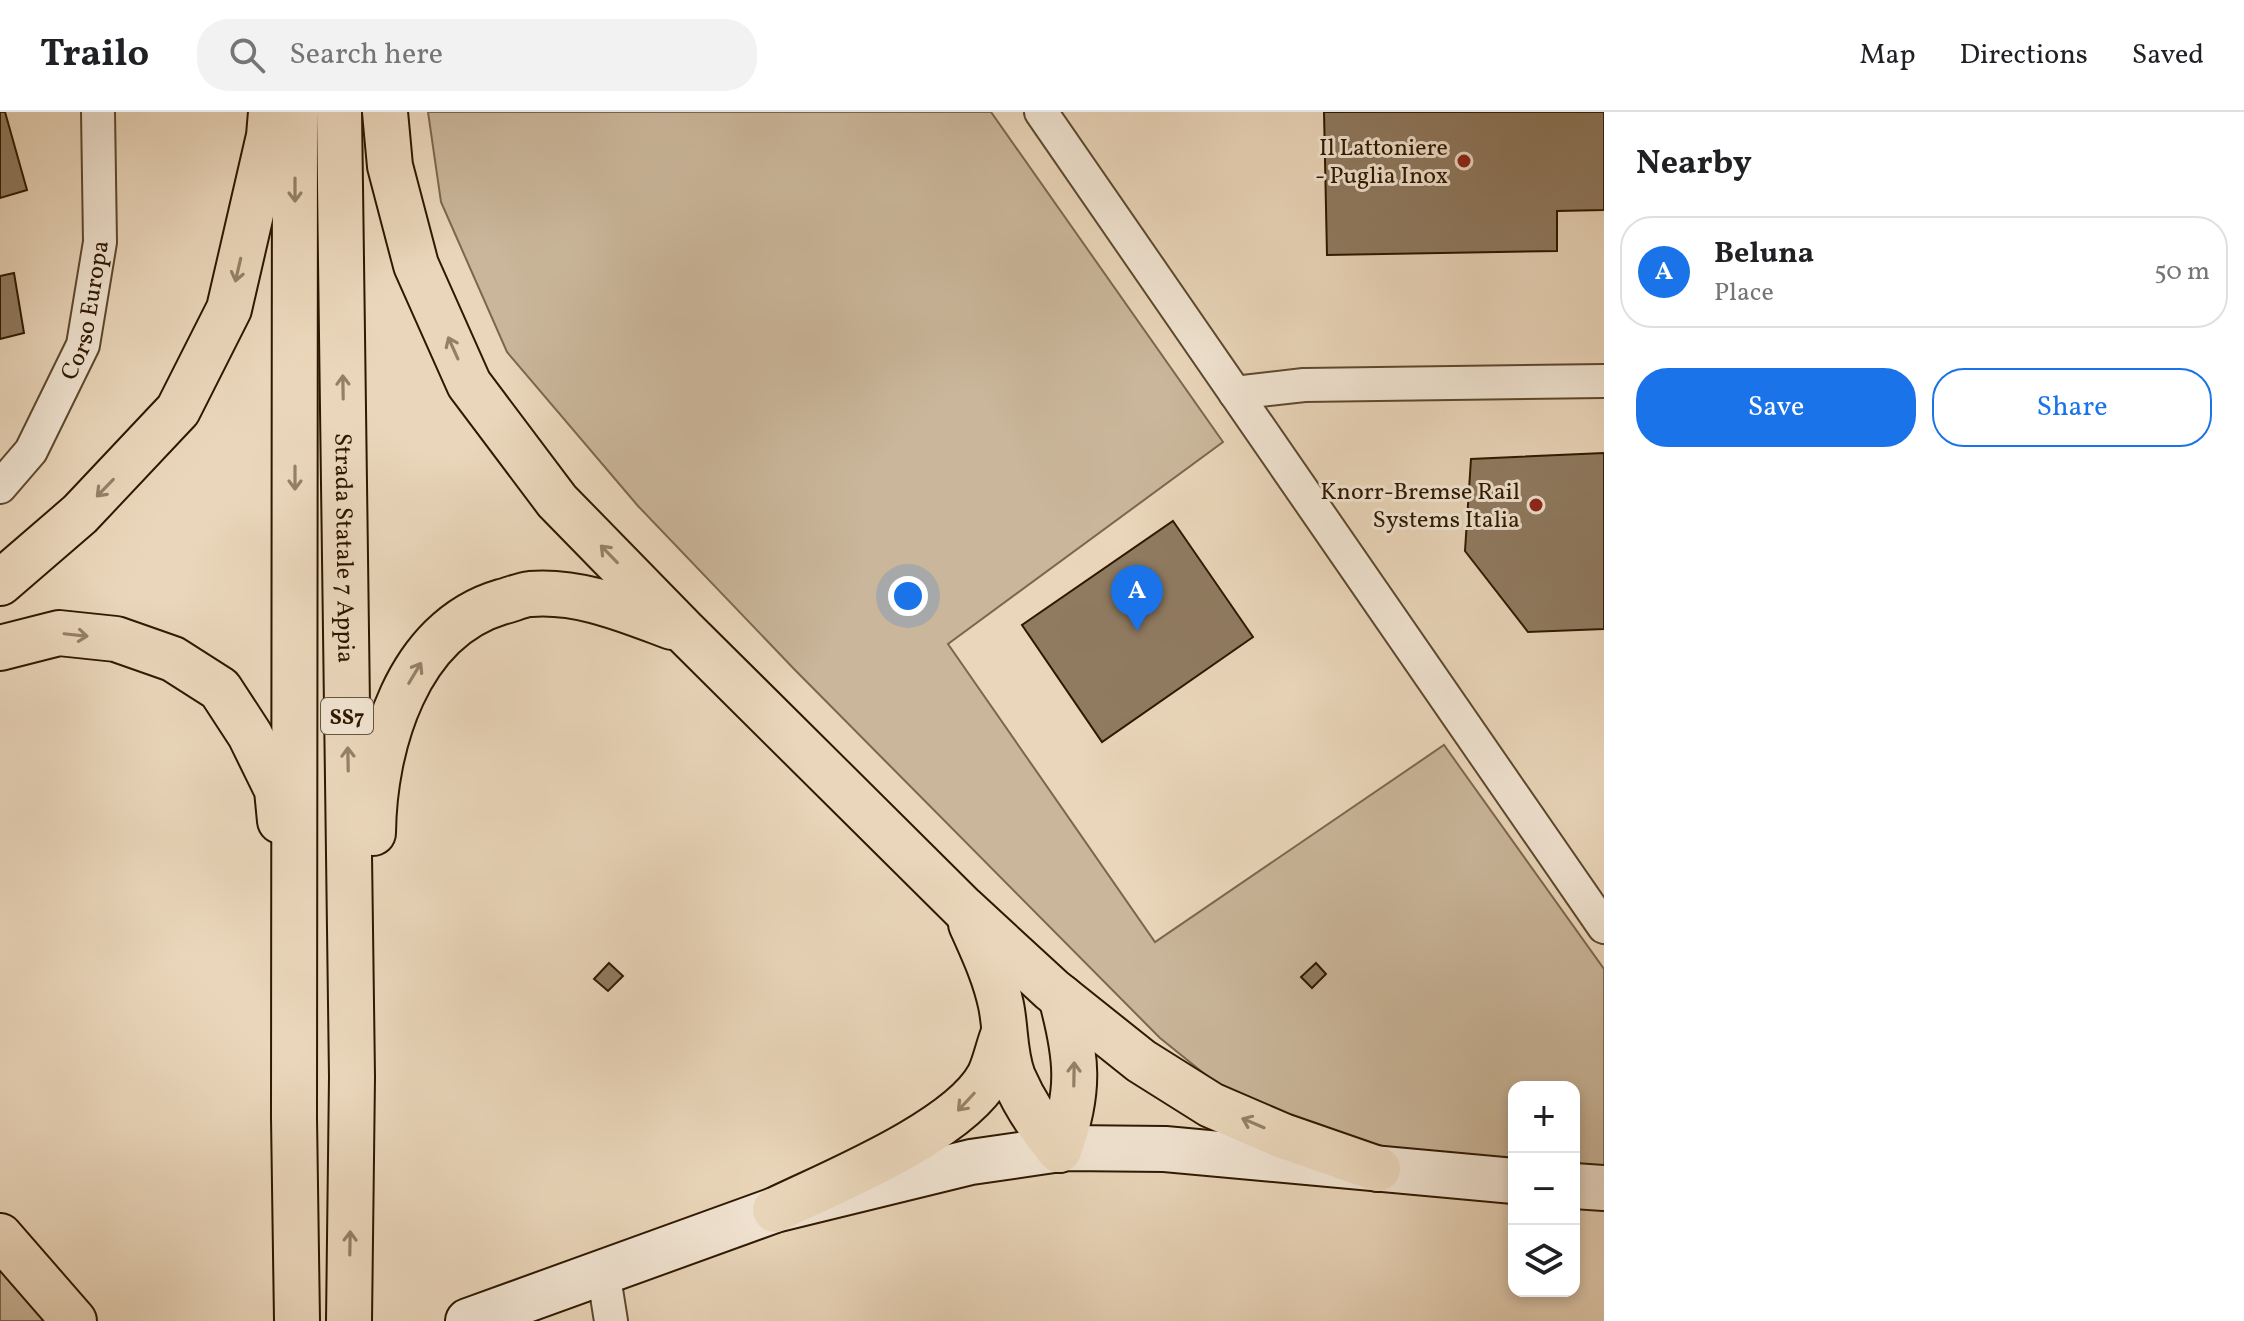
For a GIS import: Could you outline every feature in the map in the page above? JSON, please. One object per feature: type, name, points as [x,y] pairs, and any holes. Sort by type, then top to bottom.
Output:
[{"type":"highway","points":[[0,583],[80,514],[178,410],[229,309],[269,136],[271,112]]},
{"type":"highway","name":"Strada Statale 7 Appia","points":[[295,112],[294,1118],[297,1321]]},
{"type":"highway","name":"Strada Statale 7 Appia","points":[[339,112],[352,1077],[349,1321]]},
{"type":"highway","points":[[385,112],[390,166],[416,265],[469,384],[557,501],[963,908],[1061,997],[1141,1061],[1211,1105],[1283,1136],[1378,1169]]},
{"type":"highway","points":[[352,1077],[369,1019],[373,813],[384,743],[396,706],[431,648],[456,626],[486,607],[529,594],[597,599],[683,630]]},
{"type":"highway","points":[[0,648],[59,633],[116,639],[173,659],[220,689],[250,735],[277,790],[285,864],[286,1009],[294,1118]]},
{"type":"highway","points":[[963,908],[993,972],[1012,1075],[1033,1118],[1059,1150]]},
{"type":"highway","points":[[1059,1150],[1069,1122],[1076,1075],[1072,1037],[1061,997]]},
{"type":"highway","points":[[775,1210],[900,1148],[962,1109],[989,1076],[1003,1035]]},
{"type":"highway","points":[[0,1236],[74,1321]]},
{"type":"main road","points":[[468,1321],[775,1210],[971,1162],[1059,1150],[1165,1149],[1508,1180]]},
{"type":"main road","points":[[1580,1186],[1604,1188]]},
{"type":"street","name":"Corso Europa","points":[[0,487],[31,451],[83,345],[100,242],[98,112]]},
{"type":"street","points":[[1041,112],[1604,927]]},
{"type":"street","points":[[1235,393],[1304,385],[1604,381]]},
{"type":"street","points":[[603,1271],[611,1321]]},
{"type":"shaded area","points":[[428,112],[991,112],[1223,442],[948,644],[1155,942],[1444,745],[1604,969],[1604,1169],[1580,1167],[1580,1081],[1508,1081],[1508,1164],[1426,1158],[1320,1135],[1227,1092],[1160,1038],[795,670],[638,506],[507,352],[441,202]]},
{"type":"shaded area","points":[[0,1267],[47,1321],[0,1321]]},
{"type":"building","points":[[0,112],[5,112],[27,190],[0,198]]},
{"type":"building","name":"Il Lattoniere - Puglia Inox","points":[[1324,112],[1604,112],[1604,210],[1557,211],[1557,251],[1327,255]]},
{"type":"building","points":[[14,273],[24,333],[0,339],[0,276]]},
{"type":"building","name":"Knorr-Bremse Rail Systems Italia","points":[[1604,453],[1604,629],[1528,632],[1465,551],[1471,459]]},
{"type":"building","points":[[1173,521],[1253,637],[1102,742],[1022,625]]},
{"type":"building","points":[[609,963],[623,976],[608,991],[594,979]]},
{"type":"building","points":[[1316,963],[1326,974],[1312,988],[1301,977]]},
{"type":"place","name":"Il Lattoniere - Puglia Inox","points":[[1464,161]]},
{"type":"place","name":"Knorr-Bremse Rail Systems Italia","points":[[1536,505]]},
{"type":"place","name":"Beluna","points":[[1137,631]]}]
